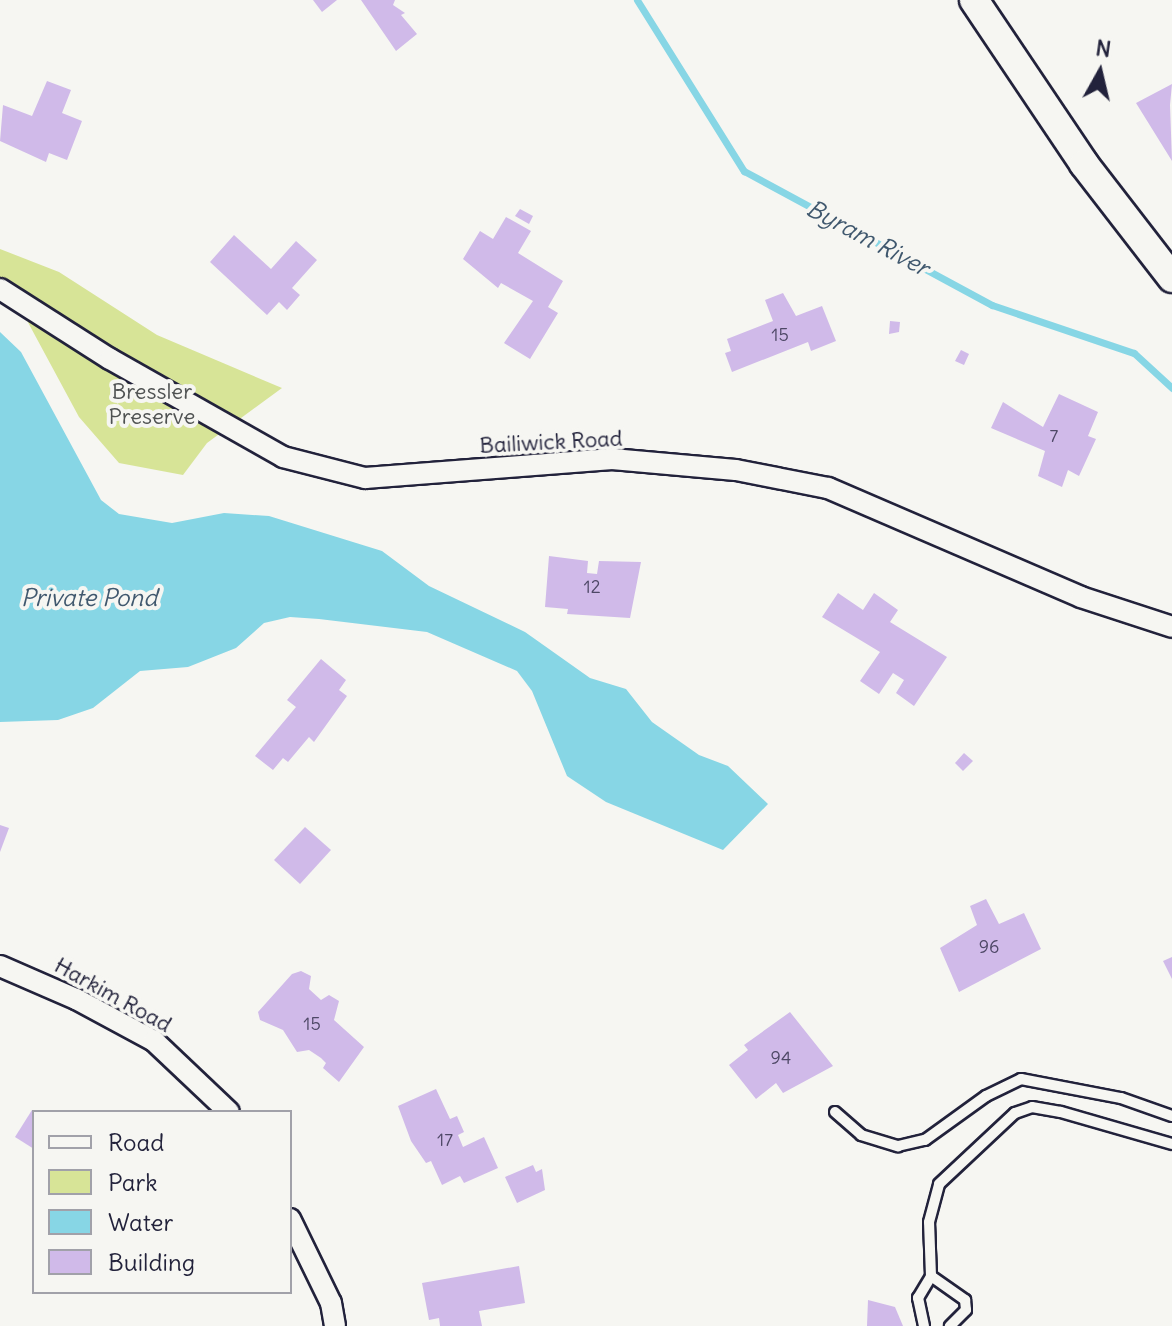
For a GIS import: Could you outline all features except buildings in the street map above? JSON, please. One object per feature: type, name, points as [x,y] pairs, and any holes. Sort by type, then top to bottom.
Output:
[{"type":"street","points":[[974,0],[1084,164],[1172,278]]},
{"type":"street","name":"Bailiwick Road","points":[[0,289],[110,359],[283,457],[365,478],[612,459],[736,470],[828,488],[1081,597],[1172,627]]},
{"type":"street","name":"Harkim Road","points":[[0,966],[76,999],[154,1041],[227,1110]]},
{"type":"street","points":[[292,1223],[331,1303],[335,1326]]},
{"type":"lane","points":[[835,1112],[861,1135],[898,1146],[925,1140],[986,1096],[1021,1079],[1121,1098],[1172,1116]]},
{"type":"lane","points":[[924,1326],[918,1298],[931,1276],[929,1222],[939,1184],[1015,1113],[1032,1107],[1061,1112],[1172,1144]]},
{"type":"lane","points":[[931,1276],[965,1300],[966,1310],[950,1326]]},
{"type":"green space","name":"Bressler Preserve","points":[[0,249],[59,272],[157,335],[282,388],[207,443],[183,475],[119,463],[79,417],[17,302],[0,294]]},
{"type":"water","name":"Private Pond","points":[[0,332],[21,352],[101,500],[119,514],[172,523],[224,513],[269,516],[382,551],[429,586],[525,632],[590,678],[626,689],[652,722],[699,755],[728,766],[768,804],[723,850],[606,802],[567,776],[532,691],[517,671],[427,632],[319,619],[290,617],[264,623],[236,648],[188,667],[140,671],[93,708],[58,720],[0,722]]},
{"type":"waterway","name":"Byram River","points":[[637,0],[744,171],[992,305],[1134,353],[1172,388]]}]
